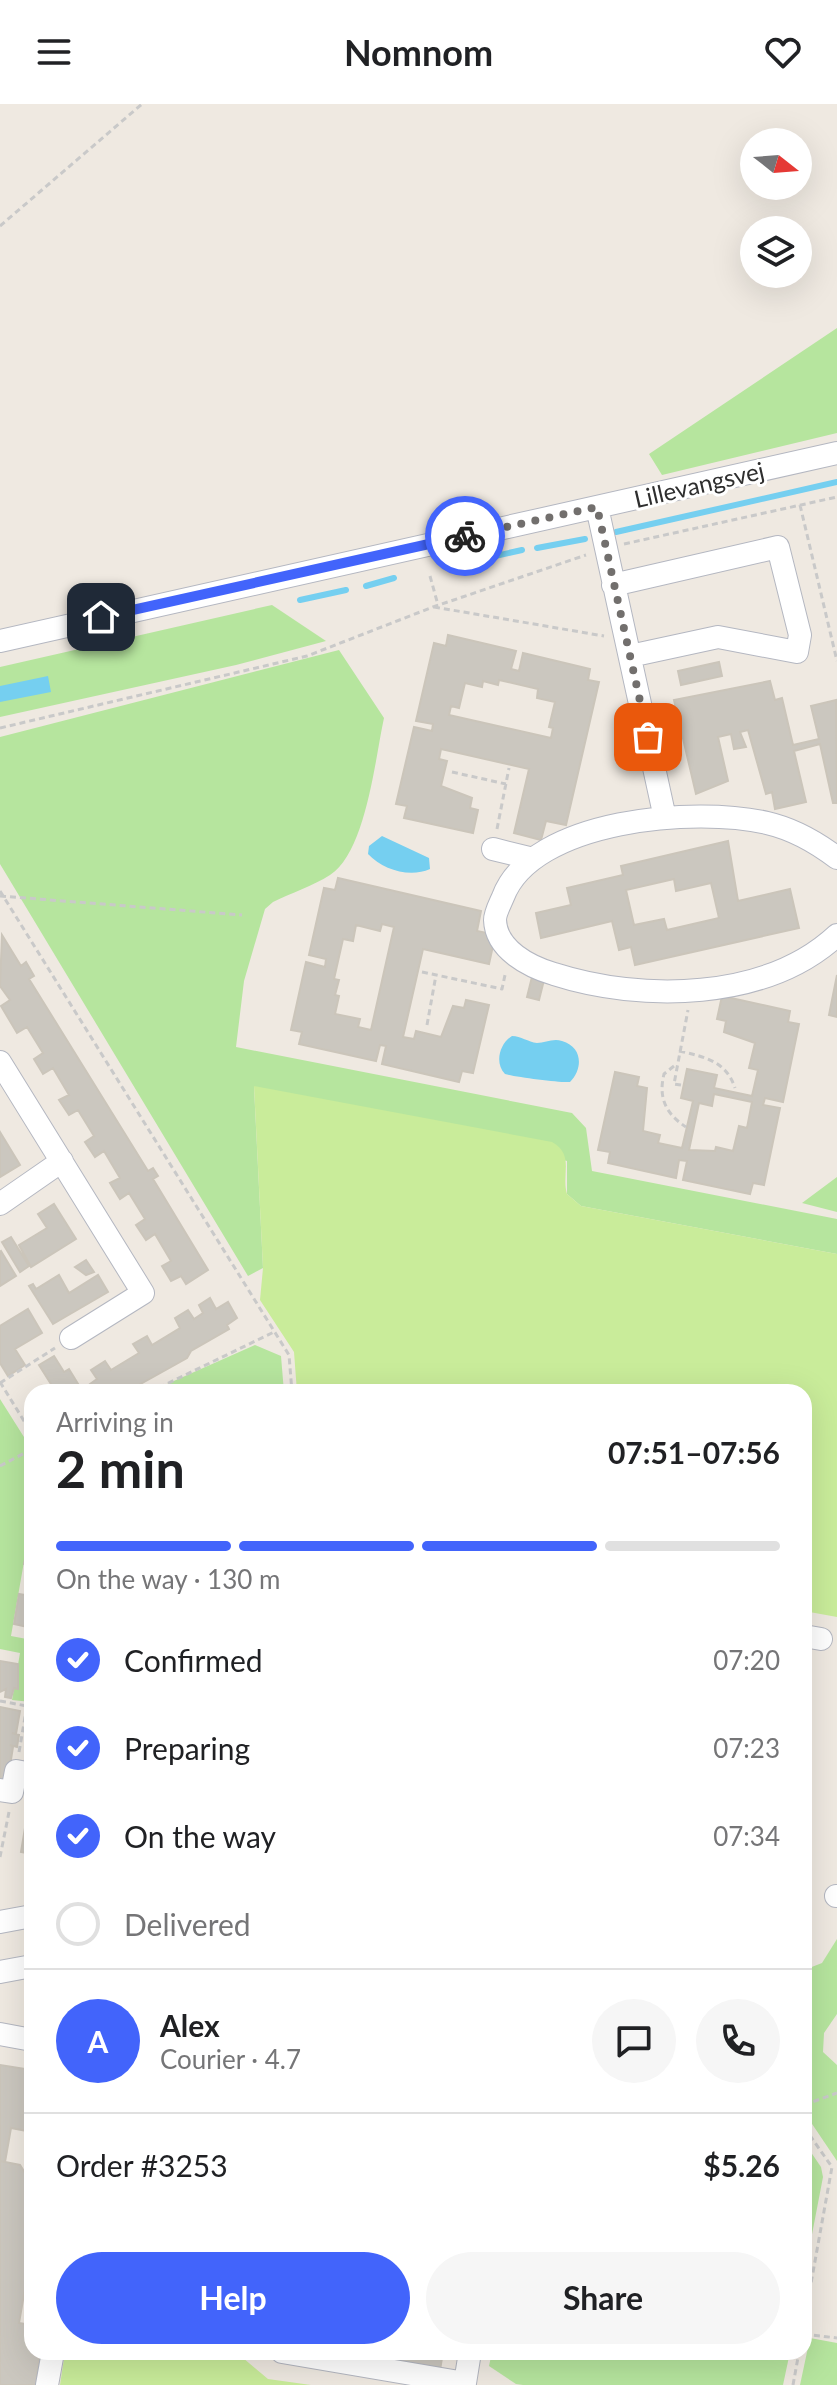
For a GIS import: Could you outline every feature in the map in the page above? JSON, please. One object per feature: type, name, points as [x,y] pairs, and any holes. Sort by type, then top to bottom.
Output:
[{"type":"street","name":"Lillevangsvej","points":[[0,641],[837,453]]},
{"type":"street","points":[[597,507],[665,818]]},
{"type":"street","points":[[613,585],[778,547],[800,635],[797,652],[718,637],[629,648]]},
{"type":"street","points":[[837,858],[801,834],[766,822],[665,818],[604,829],[547,848],[519,868],[495,917],[497,933],[528,966],[611,989],[648,993],[693,990],[772,973],[823,948],[837,935]]},
{"type":"street","points":[[493,849],[533,859]]},
{"type":"street","points":[[0,1062],[143,1293],[71,1338]]},
{"type":"street","points":[[0,1204],[62,1161]]},
{"type":"street","points":[[0,1922],[24,1918]]},
{"type":"street","points":[[0,1972],[24,1968]]},
{"type":"street","points":[[0,2034],[24,2038]]},
{"type":"street","points":[[47,2385],[52,2360]]},
{"type":"street","points":[[329,2360],[465,2383],[469,2360]]},
{"type":"path","points":[[0,226],[142,104]]},
{"type":"path","points":[[0,728],[307,656],[436,606],[605,548],[837,497]]},
{"type":"path","points":[[800,505],[837,661]]},
{"type":"path","points":[[430,576],[436,606]]},
{"type":"path","points":[[436,606],[629,648]]},
{"type":"path","points":[[493,849],[509,768]]},
{"type":"path","points":[[452,772],[506,784]]},
{"type":"path","points":[[1,894],[242,915]]},
{"type":"path","points":[[1,894],[289,1355],[291,1384]]},
{"type":"path","points":[[422,972],[502,989],[512,951]]},
{"type":"path","points":[[427,1025],[436,975]]},
{"type":"path","points":[[681,1085],[674,1084],[676,1064],[693,990]]},
{"type":"path","points":[[679,1051],[712,1059],[731,1075],[735,1088]]},
{"type":"path","points":[[676,1064],[664,1074],[662,1096],[669,1113],[686,1127]]},
{"type":"path","points":[[167,1384],[274,1332]]},
{"type":"path","points":[[24,1421],[0,1382],[71,1338]]},
{"type":"path","points":[[0,1466],[24,1453]]},
{"type":"path","points":[[0,1701],[24,1705]]},
{"type":"path","points":[[0,1857],[24,1725]]},
{"type":"path","points":[[812,2102],[837,2093]]},
{"type":"path","points":[[812,2138],[832,2167],[812,2278]]},
{"type":"path","points":[[812,2335],[837,2338]]},
{"type":"path","points":[[793,2385],[798,2360]]},
{"type":"green space","points":[[837,328],[837,433],[662,475],[649,454]]},
{"type":"green space","points":[[272,605],[326,641],[236,665],[0,717],[0,667]]},
{"type":"green space","points":[[339,650],[384,718],[367,803],[361,826],[342,863],[330,875],[273,902],[265,909],[244,981],[236,1047],[572,1113],[586,1128],[592,1171],[837,1219],[837,1254],[581,1206],[567,1194],[567,1161],[254,1087],[263,1268],[248,1276],[0,864],[0,737]]},
{"type":"green space","points":[[254,1086],[552,1142],[559,1147],[565,1159],[567,1194],[581,1206],[837,1254],[837,1617],[812,1612],[812,1384],[296,1384],[294,1352],[260,1300],[263,1268]]},
{"type":"green space","points":[[837,1177],[837,1212],[802,1203]]},
{"type":"green space","points":[[255,1345],[281,1356],[283,1384],[167,1384]]},
{"type":"green space","points":[[0,1399],[24,1437],[24,1562],[11,1636],[24,1638],[24,1701],[12,1700],[20,1653],[0,1649]]},
{"type":"green space","points":[[837,1939],[837,2014],[824,2033],[823,2052],[837,2065],[837,2161],[812,2124],[812,1967],[822,1963]]},
{"type":"green space","points":[[812,2154],[821,2167],[823,2177],[812,2234]]},
{"type":"green space","points":[[812,2338],[837,2343],[837,2385],[800,2385],[805,2360],[812,2360]]},
{"type":"green space","points":[[64,2360],[245,2360],[268,2379],[311,2385],[60,2385]]},
{"type":"green space","points":[[490,2360],[788,2360],[783,2385],[523,2385],[516,2384],[489,2366]]},
{"type":"water","points":[[48,676],[51,692],[0,702],[0,686]]},
{"type":"water","points":[[382,836],[429,858],[430,869],[406,872],[374,860],[368,854],[369,846]]},
{"type":"water","points":[[512,1036],[537,1043],[555,1040],[569,1044],[579,1059],[574,1077],[570,1082],[565,1082],[505,1074],[499,1059],[504,1043]]},
{"type":"building","points":[[448,635],[516,651],[511,669],[519,671],[523,653],[590,669],[588,680],[599,682],[566,825],[546,821],[541,840],[514,833],[529,769],[441,749],[439,759],[447,761],[441,786],[472,798],[470,808],[478,810],[473,833],[404,818],[407,806],[396,804],[414,727],[432,731],[433,724],[416,721],[434,643],[446,646]],"holes":[[[499,680],[538,689],[537,698],[555,702],[549,727],[553,728],[551,738],[449,715],[451,706],[459,708],[465,683],[482,687],[483,681],[498,685]]]},
{"type":"building","points":[[719,662],[722,676],[681,685],[678,671]]},
{"type":"building","points":[[770,681],[775,700],[782,698],[793,745],[819,739],[811,706],[836,700],[837,803],[833,803],[820,744],[794,751],[806,802],[775,809],[772,792],[766,794],[748,730],[740,732],[746,747],[734,749],[731,734],[718,737],[728,781],[696,794],[674,700]]},
{"type":"building","points":[[728,841],[738,901],[790,889],[799,928],[635,965],[631,947],[619,950],[612,921],[541,938],[536,913],[571,905],[567,888],[623,875],[621,866]],"holes":[[[674,879],[676,891],[711,883],[719,918],[667,930],[664,919],[634,925],[626,890]]]},
{"type":"building","points":[[338,878],[481,911],[477,931],[492,934],[494,941],[489,964],[423,949],[403,1037],[414,1039],[416,1031],[441,1037],[453,1006],[464,1008],[466,1000],[489,1005],[473,1073],[462,1071],[459,1082],[382,1064],[386,1046],[380,1045],[376,1061],[299,1044],[302,1032],[291,1030],[306,962],[325,967],[326,959],[309,955],[324,888],[335,890]],"holes":[[[382,924],[394,927],[371,1030],[358,1027],[360,1019],[335,1014],[339,980],[334,979],[343,939],[353,941],[356,925],[380,931]]]},
{"type":"building","points":[[2,935],[21,966],[26,962],[34,976],[29,979],[148,1171],[153,1168],[158,1176],[153,1179],[208,1270],[186,1284],[181,1276],[171,1281],[162,1266],[171,1261],[155,1234],[146,1240],[136,1225],[145,1219],[129,1193],[120,1199],[110,1183],[120,1178],[104,1151],[95,1157],[85,1142],[94,1136],[78,1110],[69,1115],[59,1100],[69,1095],[53,1068],[43,1074],[34,1059],[43,1053],[27,1027],[17,1033],[1,1006],[10,1000],[0,986]]},
{"type":"building","points":[[837,975],[837,1017],[829,1015]]},
{"type":"building","points":[[532,977],[544,980],[539,1000],[527,997]]},
{"type":"building","points":[[722,996],[790,1011],[788,1022],[799,1024],[783,1102],[765,1098],[763,1105],[780,1108],[764,1185],[753,1183],[750,1194],[683,1180],[687,1161],[679,1160],[676,1178],[608,1163],[610,1152],[598,1150],[615,1072],[639,1077],[637,1086],[647,1088],[643,1131],[660,1135],[658,1143],[682,1148],[693,1101],[681,1098],[687,1069],[717,1075],[714,1088],[752,1096],[758,1070],[749,1068],[755,1043],[724,1032],[726,1021],[717,1019]],"holes":[[[714,1094],[752,1102],[747,1128],[739,1126],[733,1151],[716,1147],[715,1151],[689,1150],[699,1103],[712,1106]]]},
{"type":"building","points":[[0,1132],[20,1165],[0,1177]]},
{"type":"building","points":[[54,1204],[76,1239],[31,1267],[19,1245],[47,1228],[38,1214]]},
{"type":"building","points":[[11,1237],[29,1266],[20,1272],[2,1242]]},
{"type":"building","points":[[0,1252],[16,1276],[0,1286]]},
{"type":"building","points":[[86,1260],[94,1272],[86,1275],[75,1267]]},
{"type":"building","points":[[59,1275],[69,1293],[98,1275],[108,1292],[53,1324],[29,1286],[33,1284],[36,1289]]},
{"type":"building","points":[[210,1298],[216,1309],[228,1302],[237,1318],[227,1325],[229,1329],[191,1351],[187,1358],[140,1384],[90,1384],[97,1379],[91,1370],[105,1361],[111,1370],[139,1353],[133,1344],[147,1336],[152,1345],[180,1328],[175,1318],[188,1310],[194,1319],[203,1313],[199,1305]]},
{"type":"building","points":[[28,1309],[42,1333],[15,1349],[25,1365],[8,1376],[0,1363],[0,1326]]},
{"type":"building","points":[[54,1356],[64,1372],[69,1369],[78,1384],[51,1384],[39,1365]]},
{"type":"building","points":[[19,1594],[24,1595],[24,1626],[14,1624]]},
{"type":"building","points":[[0,1661],[18,1664],[18,1689],[14,1688],[11,1698],[5,1697],[6,1689],[0,1692]]},
{"type":"building","points":[[0,1707],[20,1711],[16,1734],[12,1733],[19,1735],[17,1747],[10,1745],[13,1747],[9,1772],[13,1773],[0,1783]]},
{"type":"building","points":[[0,2065],[24,2069],[24,2130],[11,2128],[5,2162],[0,2161]]},
{"type":"building","points":[[0,2161],[20,2165],[24,2171],[24,2294],[19,2323],[24,2324],[24,2360],[39,2360],[37,2377],[46,2385],[0,2385]]},
{"type":"building","points":[[388,2360],[442,2360],[440,2370]]},
{"type":"waterway","points":[[616,532],[837,482]]},
{"type":"waterway","points":[[537,548],[585,539]]},
{"type":"waterway","points":[[451,566],[522,550]]},
{"type":"waterway","points":[[366,586],[394,578]]},
{"type":"waterway","points":[[300,600],[346,590]]},
{"type":"way so far","points":[[465,536],[597,507],[648,737]]},
{"type":"route","points":[[101,617],[465,536]]}]
